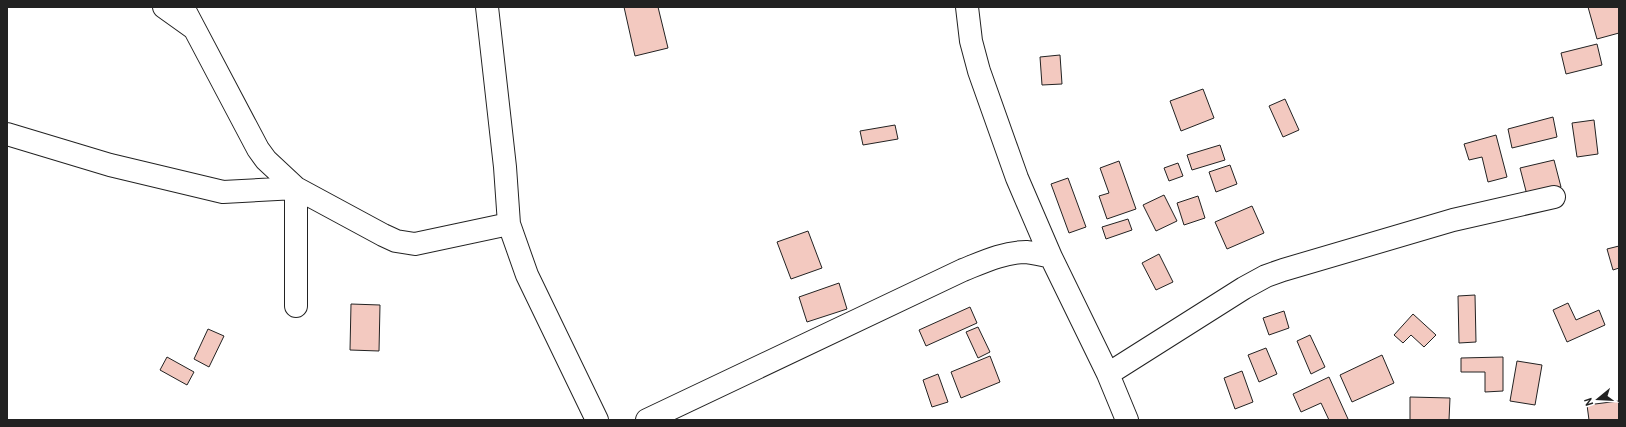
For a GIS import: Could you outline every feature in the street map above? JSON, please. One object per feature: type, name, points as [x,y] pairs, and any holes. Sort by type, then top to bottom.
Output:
[{"type":"street","points":[[164,7],[194,27]]},
{"type":"street","points":[[183,7],[258,149],[277,171],[296,188],[383,235],[407,244],[426,242],[509,224]]},
{"type":"street","points":[[488,7],[505,167],[509,224],[528,275],[596,420]]},
{"type":"street","points":[[967,7],[971,42],[979,71],[1017,178],[1051,257],[1108,374],[1127,420]]},
{"type":"street","points":[[7,134],[110,164],[223,192],[296,188]]},
{"type":"street","points":[[296,188],[296,306]]},
{"type":"street","points":[[1108,374],[1244,288],[1266,276],[1453,220],[1554,196]]},
{"type":"street","points":[[647,420],[989,259],[1015,253],[1028,252],[1051,257]]},
{"type":"building","points":[[624,7],[658,7],[668,48],[635,56]]},
{"type":"building","points":[[1588,7],[1619,7],[1619,33],[1597,39]]},
{"type":"building","points":[[1597,44],[1602,65],[1566,74],[1561,53]]},
{"type":"building","points":[[1060,55],[1062,84],[1042,85],[1040,57]]},
{"type":"building","points":[[1203,89],[1214,118],[1181,131],[1170,101]]},
{"type":"building","points":[[1285,99],[1299,130],[1283,137],[1269,106]]},
{"type":"building","points":[[1553,117],[1557,137],[1512,148],[1508,129]]},
{"type":"building","points":[[1594,120],[1598,154],[1577,157],[1572,123]]},
{"type":"building","points":[[895,125],[898,139],[863,145],[860,131]]},
{"type":"building","points":[[1496,135],[1507,177],[1488,182],[1482,157],[1469,160],[1464,144]]},
{"type":"building","points":[[1220,145],[1225,160],[1192,170],[1187,155]]},
{"type":"building","points":[[1554,160],[1561,187],[1527,195],[1520,168]]},
{"type":"building","points":[[1119,161],[1136,209],[1107,219],[1099,196],[1109,193],[1100,168]]},
{"type":"building","points":[[1178,163],[1183,176],[1169,181],[1164,168]]},
{"type":"building","points":[[1230,165],[1237,184],[1216,192],[1209,172]]},
{"type":"building","points":[[1068,178],[1086,227],[1069,233],[1051,184]]},
{"type":"building","points":[[1164,195],[1177,221],[1156,231],[1143,205]]},
{"type":"building","points":[[1198,196],[1205,218],[1184,225],[1177,203]]},
{"type":"building","points":[[1252,206],[1264,233],[1227,249],[1215,222]]},
{"type":"building","points":[[1128,219],[1132,230],[1106,239],[1102,227]]},
{"type":"building","points":[[808,231],[822,268],[791,279],[777,242]]},
{"type":"building","points":[[1619,246],[1619,268],[1613,270],[1607,249]]},
{"type":"building","points":[[1159,254],[1173,282],[1156,290],[1142,263]]},
{"type":"building","points":[[839,283],[847,309],[807,322],[799,297]]},
{"type":"building","points":[[1475,295],[1476,342],[1459,343],[1458,296]]},
{"type":"building","points":[[1568,303],[1576,320],[1599,310],[1605,325],[1567,342],[1553,310]]},
{"type":"building","points":[[351,304],[380,305],[379,351],[350,350]]},
{"type":"building","points":[[970,307],[977,323],[926,346],[919,330]]},
{"type":"building","points":[[1284,311],[1289,328],[1269,335],[1263,318]]},
{"type":"building","points":[[1413,314],[1436,335],[1424,347],[1411,335],[1403,343],[1394,335]]},
{"type":"building","points":[[978,327],[990,352],[978,358],[966,332]]},
{"type":"building","points":[[208,329],[224,336],[209,367],[194,359]]},
{"type":"building","points":[[1310,335],[1325,367],[1311,374],[1297,341]]},
{"type":"building","points":[[1266,348],[1277,374],[1259,382],[1248,355]]},
{"type":"building","points":[[1382,355],[1394,383],[1352,402],[1340,375]]},
{"type":"building","points":[[990,356],[1000,382],[961,398],[951,372]]},
{"type":"building","points":[[167,357],[194,372],[187,385],[160,370]]},
{"type":"building","points":[[1503,357],[1503,391],[1485,392],[1485,372],[1461,372],[1461,358]]},
{"type":"building","points":[[1517,361],[1542,365],[1535,405],[1510,401]]},
{"type":"building","points":[[1242,371],[1253,402],[1235,409],[1224,378]]},
{"type":"building","points":[[938,374],[948,402],[932,407],[923,380]]},
{"type":"building","points":[[1329,377],[1348,419],[1347,420],[1329,420],[1321,403],[1301,412],[1293,394]]},
{"type":"building","points":[[1410,397],[1450,398],[1449,420],[1410,420]]},
{"type":"building","points":[[1619,401],[1619,420],[1589,420],[1587,405]]}]
